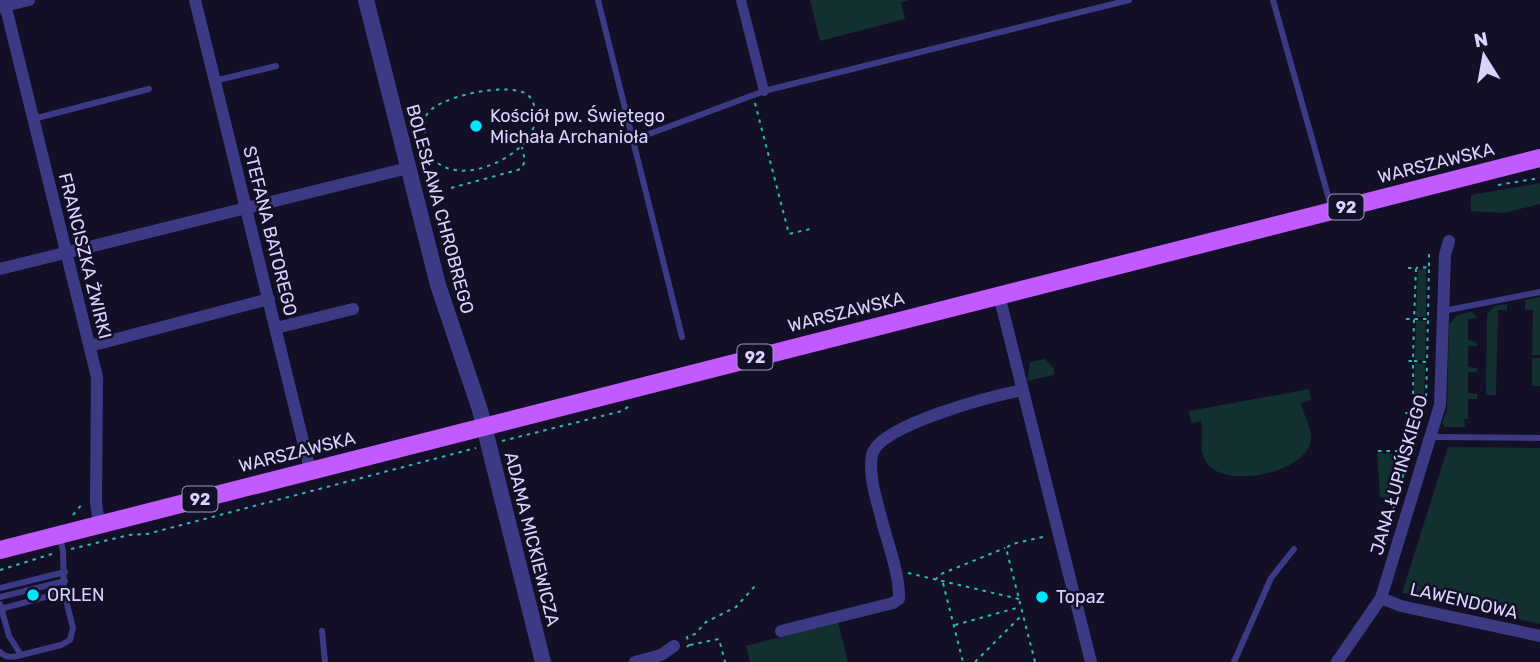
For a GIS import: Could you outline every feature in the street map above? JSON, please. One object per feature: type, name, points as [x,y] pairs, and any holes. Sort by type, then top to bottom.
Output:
[{"type":"main road","name":"WARSZAWSKA","points":[[0,550],[61,543],[99,526],[310,470],[1540,159]]},
{"type":"street","points":[[3,4],[29,0]]},
{"type":"street","name":"STEFANA BATOREGO","points":[[195,0],[310,470]]},
{"type":"street","name":"BOLESŁAWA CHROBREGO","points":[[366,0],[412,166],[439,285],[484,426]]},
{"type":"street","points":[[741,0],[764,91]]},
{"type":"street","name":"FRANCISZKA ŻWIRKI","points":[[3,4],[98,384],[96,502],[99,526]]},
{"type":"street","points":[[0,270],[412,166]]},
{"type":"street","name":"JANA ŁUPIŃSKIEGO","points":[[1337,662],[1381,598],[1432,437],[1440,405],[1445,255],[1448,242]]},
{"type":"street","points":[[999,295],[1091,662]]},
{"type":"street","points":[[90,346],[269,299]]},
{"type":"street","points":[[276,328],[353,309]]},
{"type":"street","points":[[781,631],[893,603],[899,599],[900,593],[873,482],[872,454],[884,438],[934,415],[1022,390]]},
{"type":"street","name":"ADAMA MICKIEWICZA","points":[[484,426],[543,662]]},
{"type":"street","name":"LAWENDOWA","points":[[1381,598],[1401,606],[1540,636]]},
{"type":"street","points":[[635,662],[677,648]]},
{"type":"lane","points":[[598,0],[682,337]]},
{"type":"lane","points":[[633,139],[764,91],[1129,0]]},
{"type":"lane","points":[[1273,0],[1332,210]]},
{"type":"lane","points":[[214,81],[276,66]]},
{"type":"lane","points":[[33,119],[149,89]]},
{"type":"lane","points":[[1443,311],[1540,292]]},
{"type":"lane","points":[[1432,437],[1540,438]]},
{"type":"lane","points":[[0,652],[10,657],[21,655],[61,645],[72,638],[73,628],[64,592],[65,572],[61,543]]},
{"type":"lane","points":[[1234,662],[1271,578],[1294,549]]},
{"type":"lane","points":[[0,587],[65,572]]},
{"type":"lane","points":[[0,597],[65,581]]},
{"type":"lane","points":[[21,655],[9,636],[1,607],[64,592]]},
{"type":"lane","points":[[322,631],[325,662]]},
{"type":"path","points":[[511,91],[528,96],[534,106],[537,120],[522,146],[496,163],[467,171],[441,167],[433,159],[425,120],[427,114],[445,102],[467,94],[511,91]]},
{"type":"path","points":[[753,95],[789,234],[810,229]]},
{"type":"path","points":[[451,188],[521,169],[525,161],[522,146]]},
{"type":"path","points":[[412,166],[433,159]]},
{"type":"path","points":[[1493,186],[1540,178]]},
{"type":"path","points":[[1378,450],[1410,451],[1426,401],[1429,267],[1408,268]]},
{"type":"path","points":[[1399,451],[1408,437],[1413,413],[1416,268]]},
{"type":"path","points":[[1406,319],[1428,319]]},
{"type":"path","points":[[1405,361],[1427,362]]},
{"type":"path","points":[[497,443],[626,409]]},
{"type":"path","points":[[1404,413],[1422,413]]},
{"type":"path","points":[[0,570],[61,543],[146,534],[480,447]]},
{"type":"path","points":[[72,516],[86,499]]},
{"type":"path","points":[[935,580],[941,574],[1012,544],[1051,535]]},
{"type":"path","points":[[1006,548],[1035,662]]},
{"type":"path","points":[[894,570],[1020,600]]},
{"type":"path","points":[[943,582],[963,662]]},
{"type":"path","points":[[689,645],[687,637],[695,634],[706,622],[736,607],[755,586]]},
{"type":"path","points":[[954,626],[1021,607]]},
{"type":"path","points":[[975,662],[1023,614]]},
{"type":"path","points":[[677,648],[719,639],[725,662]]},
{"type":"green space","points":[[810,0],[910,0],[901,2],[905,19],[820,41]]},
{"type":"green space","points":[[1540,183],[1540,204],[1503,213],[1471,211],[1471,195]]},
{"type":"green space","points":[[1426,269],[1426,317],[1416,317],[1418,270]]},
{"type":"green space","points":[[1540,297],[1540,355],[1532,355],[1533,310],[1525,310],[1525,300]]},
{"type":"green space","points":[[1507,304],[1507,310],[1498,310],[1496,395],[1486,395],[1487,314],[1495,306]]},
{"type":"green space","points":[[1470,312],[1477,318],[1468,319],[1468,340],[1477,342],[1477,346],[1468,346],[1468,367],[1477,368],[1477,372],[1468,372],[1468,393],[1477,394],[1477,399],[1468,399],[1468,419],[1464,419],[1465,427],[1444,427],[1442,422],[1447,411],[1449,325],[1456,316]]},
{"type":"green space","points":[[1416,320],[1426,321],[1425,360],[1415,360]]},
{"type":"green space","points":[[1532,358],[1540,358],[1540,386],[1532,386]]},
{"type":"green space","points":[[1045,359],[1054,368],[1054,375],[1027,381],[1030,362]]},
{"type":"green space","points":[[1415,363],[1425,364],[1424,401],[1421,410],[1414,411]]},
{"type":"green space","points":[[1309,389],[1311,400],[1301,403],[1310,429],[1310,444],[1304,454],[1292,463],[1278,470],[1245,476],[1216,471],[1207,463],[1201,448],[1201,421],[1191,423],[1189,411]]},
{"type":"green space","points":[[1448,447],[1540,448],[1540,624],[1402,593]]},
{"type":"green space","points":[[1377,453],[1402,454],[1388,499],[1380,497]]},
{"type":"green space","points":[[838,622],[848,662],[750,662],[746,646]]},
{"type":"place","name":"Kościół pw. Świętego Michała Archanioła","points":[[476,126]]},
{"type":"place","name":"ORLEN","points":[[33,595]]},
{"type":"place","name":"Topaz","points":[[1042,597]]}]
